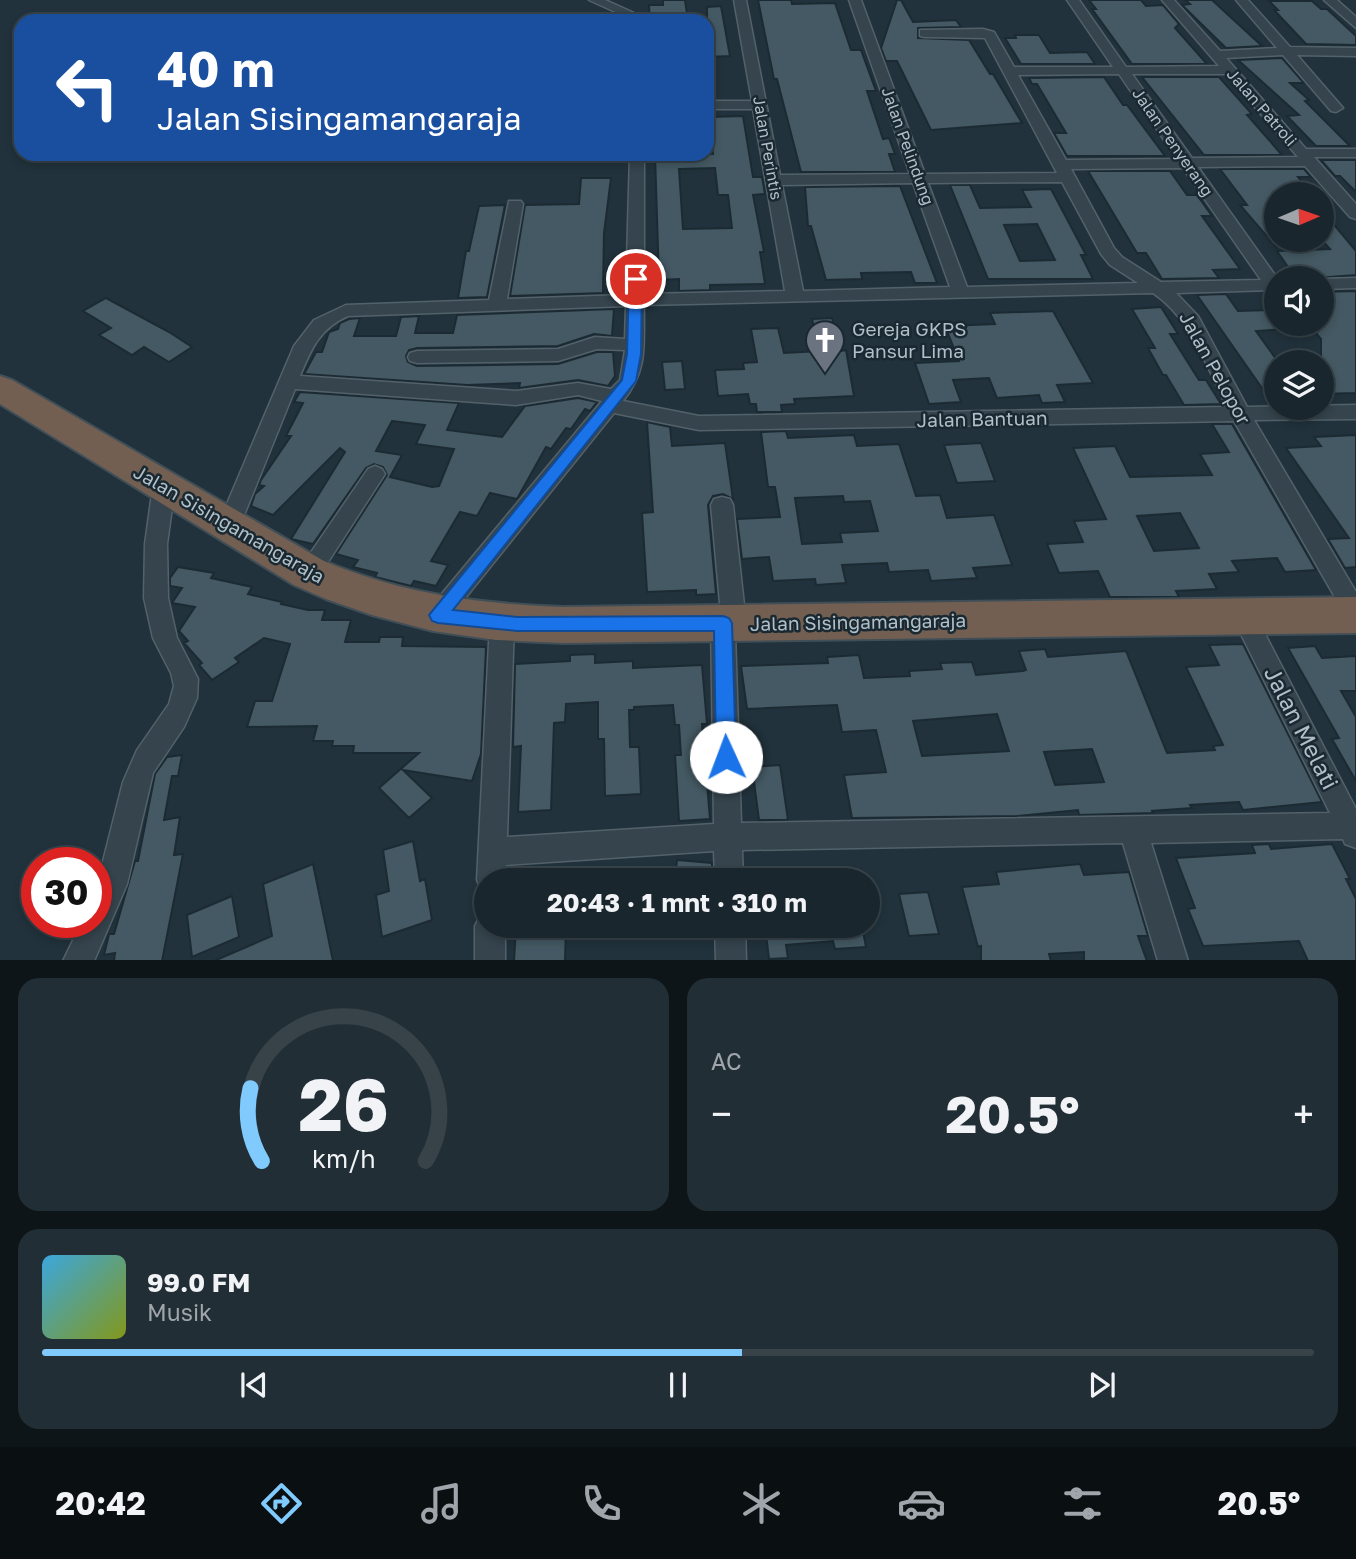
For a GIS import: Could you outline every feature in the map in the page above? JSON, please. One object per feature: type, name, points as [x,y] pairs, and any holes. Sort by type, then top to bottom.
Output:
[{"type":"highway","name":"Jalan Sisingamangaraja","points":[[0,387],[309,573],[354,594],[438,615],[502,623],[728,623],[1245,618],[1356,614]]},
{"type":"street","points":[[594,0],[626,14]]},
{"type":"street","name":"Jalan Perintis","points":[[740,0],[795,296]]},
{"type":"street","name":"Jalan Pelindung","points":[[855,0],[960,292]]},
{"type":"street","name":"Jalan Penyerang","points":[[1073,0],[1264,271]]},
{"type":"street","name":"Jalan Patroli","points":[[1168,0],[1356,215]]},
{"type":"street","points":[[1242,0],[1336,108]]},
{"type":"street","points":[[1329,0],[1356,24]]},
{"type":"street","name":"Jalan Pelopor","points":[[924,33],[990,35],[1107,250],[1116,261],[1174,299],[1189,316],[1241,415],[1356,614]]},
{"type":"street","points":[[1216,55],[1287,51],[1356,52]]},
{"type":"street","points":[[1009,71],[1229,70]]},
{"type":"street","points":[[714,104],[760,105]]},
{"type":"street","points":[[774,180],[920,179],[1356,153]]},
{"type":"street","points":[[438,615],[629,381],[636,300],[637,161]]},
{"type":"street","points":[[497,304],[515,204]]},
{"type":"street","points":[[1334,284],[1356,283]]},
{"type":"street","points":[[229,525],[312,331],[329,316],[346,311],[636,300],[1264,285]]},
{"type":"street","points":[[417,357],[558,355],[572,353],[590,343],[634,345]]},
{"type":"street","name":"Jalan Bantuan","points":[[288,383],[516,398],[578,389],[699,423],[1356,412]]},
{"type":"street","points":[[309,573],[375,474]]},
{"type":"street","points":[[78,960],[116,873],[132,794],[141,769],[183,702],[186,684],[180,665],[165,641],[156,602],[152,565],[164,486]]},
{"type":"street","points":[[722,505],[728,623],[729,868]]},
{"type":"street","name":"Jalan Melati","points":[[1245,618],[1354,830]]},
{"type":"street","points":[[491,868],[502,623]]},
{"type":"street","points":[[492,852],[728,837],[1133,830],[1354,830]]},
{"type":"street","points":[[1133,830],[1173,960]]},
{"type":"street","points":[[490,938],[490,960]]},
{"type":"street","points":[[730,938],[731,960]]},
{"type":"building","points":[[663,0],[685,0],[687,14],[650,14],[649,5],[663,5]]},
{"type":"building","points":[[758,0],[791,0],[792,4],[835,3],[851,50],[861,50],[876,91],[867,91],[883,139],[889,138],[895,154],[889,154],[895,172],[801,172],[777,79],[774,79]]},
{"type":"building","points":[[897,0],[901,0],[913,22],[956,20],[961,27],[918,28],[918,38],[969,40],[1022,123],[931,130],[897,61],[886,61],[881,48]]},
{"type":"building","points":[[1089,0],[1141,0],[1146,6],[1163,5],[1179,24],[1175,28],[1207,64],[1132,64],[1092,9],[1096,9]]},
{"type":"building","points":[[1185,0],[1212,0],[1262,46],[1226,48],[1182,5],[1190,4]]},
{"type":"building","points":[[1269,1],[1312,1],[1321,9],[1327,9],[1356,36],[1356,45],[1306,44]]},
{"type":"building","points":[[721,6],[730,56],[714,57],[714,14],[707,14],[707,7]]},
{"type":"building","points":[[1015,35],[1039,35],[1050,53],[1087,52],[1095,64],[1021,64],[1005,38],[1016,38]]},
{"type":"building","points":[[1282,58],[1304,83],[1290,83],[1350,146],[1316,146],[1287,116],[1299,115],[1238,60]]},
{"type":"building","points":[[1104,77],[1165,156],[1067,156],[1054,133],[1066,133],[1037,84],[1032,84],[1029,78]]},
{"type":"building","points":[[1142,77],[1219,77],[1252,114],[1247,115],[1282,155],[1204,155]]},
{"type":"building","points":[[743,116],[753,177],[762,177],[765,194],[753,195],[764,252],[760,252],[765,284],[710,285],[710,290],[679,291],[679,279],[659,280],[655,161],[714,161],[714,117]],"holes":[[[715,168],[718,195],[728,195],[732,228],[683,229],[679,169]]]},
{"type":"building","points":[[1321,160],[1356,160],[1356,192],[1340,176],[1335,176]]},
{"type":"building","points":[[1220,169],[1304,169],[1311,177],[1298,177],[1302,182],[1264,182],[1264,233],[1240,205],[1247,205]]},
{"type":"building","points":[[1088,171],[1170,171],[1187,195],[1197,195],[1212,216],[1202,216],[1240,269],[1213,270],[1219,278],[1162,279],[1146,253],[1137,253]]},
{"type":"building","points":[[581,178],[611,178],[604,233],[603,293],[510,296],[525,205],[579,204]]},
{"type":"building","points":[[950,185],[970,185],[980,208],[1031,207],[1022,190],[1051,189],[1086,255],[1081,255],[1093,279],[988,279]],"holes":[[[1037,224],[1055,260],[1020,261],[1004,225]]]},
{"type":"building","points":[[900,186],[937,283],[915,283],[911,272],[861,273],[862,279],[826,280],[811,226],[808,226],[805,187]]},
{"type":"building","points":[[505,205],[487,297],[458,298],[466,251],[469,251],[479,206]]},
{"type":"building","points":[[1334,225],[1356,251],[1356,275],[1334,277],[1334,266],[1287,266],[1278,252],[1334,252]]},
{"type":"building","points":[[1356,291],[1356,393],[1334,394],[1334,350],[1321,350],[1319,336],[1334,336],[1334,292]]},
{"type":"building","points":[[1226,294],[1238,311],[1264,310],[1264,330],[1256,331],[1270,350],[1264,350],[1264,391],[1197,295]]},
{"type":"building","points":[[106,298],[192,347],[169,362],[144,347],[132,355],[99,335],[111,328],[83,311]]},
{"type":"building","points":[[1161,307],[1178,334],[1170,334],[1199,380],[1206,380],[1221,404],[1184,405],[1166,375],[1163,375],[1148,348],[1155,348],[1132,309]]},
{"type":"building","points":[[614,309],[612,336],[594,334],[558,346],[417,348],[409,350],[406,356],[408,362],[417,366],[558,364],[597,352],[613,352],[615,376],[608,386],[578,380],[519,388],[520,383],[467,385],[304,374],[316,352],[322,352],[329,332],[338,329],[340,323],[349,319],[360,318],[354,336],[396,336],[401,317],[419,316],[415,333],[453,333],[457,315]]},
{"type":"building","points":[[1053,311],[1093,383],[1057,385],[1065,402],[1042,403],[1039,395],[997,398],[989,378],[953,380],[961,402],[929,404],[915,363],[959,361],[945,326],[995,324],[990,313]]},
{"type":"building","points":[[832,318],[841,351],[846,350],[854,396],[794,399],[795,404],[781,405],[782,412],[757,412],[756,404],[750,404],[748,394],[718,396],[715,370],[744,369],[743,363],[757,362],[751,329],[778,328],[784,353],[820,351],[812,319]]},
{"type":"building","points":[[682,361],[685,389],[665,390],[662,362]]},
{"type":"building","points":[[300,392],[459,403],[447,430],[502,437],[525,406],[578,398],[597,402],[590,411],[585,409],[571,429],[566,428],[551,449],[546,447],[517,499],[490,493],[477,516],[460,512],[431,561],[448,565],[436,586],[414,581],[411,586],[375,577],[377,573],[353,567],[358,560],[336,554],[387,475],[383,467],[374,464],[366,468],[313,544],[291,539],[345,452],[340,448],[273,515],[251,506],[255,494],[264,486],[259,485],[261,480],[291,436],[286,436],[303,403],[294,402]],"holes":[[[392,421],[425,425],[416,444],[454,449],[439,486],[432,487],[390,477],[402,455],[376,451]]]},
{"type":"building","points":[[647,422],[670,427],[672,446],[725,443],[733,499],[723,494],[713,496],[708,505],[716,594],[696,595],[696,590],[647,592],[642,513],[653,512]]},
{"type":"building","points":[[1212,424],[1232,424],[1316,570],[1285,572],[1277,558],[1232,561],[1239,572],[1209,574],[1217,589],[1176,591],[1179,597],[1110,597],[1098,571],[1059,573],[1047,544],[1083,542],[1074,521],[1106,519],[1073,448],[1115,446],[1130,477],[1212,475],[1200,454],[1229,452]],"holes":[[[1180,513],[1199,548],[1154,551],[1137,516]]]},
{"type":"building","points":[[786,431],[788,438],[854,435],[857,446],[899,444],[916,496],[940,495],[947,518],[994,515],[1012,565],[973,568],[977,578],[931,581],[928,570],[889,572],[887,563],[842,565],[846,583],[816,585],[815,579],[773,581],[769,557],[742,559],[737,519],[780,517],[775,487],[768,487],[761,432]],"holes":[[[843,496],[844,502],[870,501],[878,531],[840,533],[842,542],[802,544],[795,498]]]},
{"type":"building","points":[[1356,435],[1356,567],[1345,568],[1328,539],[1349,538],[1286,448],[1321,446],[1314,437]]},
{"type":"building","points":[[981,443],[995,481],[957,483],[944,445]]},
{"type":"building","points":[[178,567],[214,573],[211,578],[252,587],[248,594],[282,602],[281,604],[308,610],[325,610],[322,620],[351,620],[345,642],[379,642],[380,637],[403,637],[402,646],[486,647],[481,754],[472,781],[403,770],[432,798],[409,818],[379,788],[419,753],[353,753],[354,746],[332,746],[333,741],[313,741],[317,726],[247,727],[255,701],[272,701],[290,644],[264,638],[235,658],[239,662],[212,680],[199,665],[202,663],[184,643],[188,641],[179,631],[195,607],[172,603],[182,588],[170,586],[170,578]]},
{"type":"building","points":[[1243,644],[1322,802],[1243,810],[1239,802],[1190,805],[1192,808],[1152,811],[1153,813],[1079,815],[1078,810],[1018,816],[852,818],[844,775],[886,772],[876,730],[842,732],[837,705],[747,709],[741,666],[828,663],[827,657],[859,655],[864,678],[910,676],[909,671],[942,669],[940,663],[972,662],[976,675],[1026,670],[1019,651],[1045,649],[1048,657],[1126,651],[1167,753],[1215,750],[1213,746],[1223,745],[1186,667],[1219,665],[1209,645]],"holes":[[[997,714],[1009,751],[922,756],[913,721]],[[1092,749],[1104,782],[1055,785],[1044,752]]]},
{"type":"building","points":[[1315,646],[1322,658],[1356,656],[1356,691],[1341,691],[1356,717],[1356,781],[1332,739],[1339,738],[1288,648]]},
{"type":"building","points":[[595,654],[595,663],[633,661],[633,668],[702,665],[707,724],[702,724],[710,819],[679,821],[675,755],[681,755],[679,725],[675,725],[673,705],[634,707],[634,710],[629,710],[630,747],[639,747],[641,794],[605,796],[604,739],[598,739],[598,702],[566,704],[565,722],[554,723],[551,810],[518,812],[521,746],[513,747],[515,664],[570,661],[570,655]]},
{"type":"building","points":[[182,755],[178,776],[172,776],[164,820],[180,817],[174,855],[183,854],[162,960],[114,960],[115,953],[104,955],[108,938],[112,938],[114,934],[135,861],[138,861],[155,774],[167,757]]},
{"type":"building","points":[[780,765],[788,820],[759,820],[752,767]]},
{"type":"building","points":[[413,841],[420,881],[425,879],[432,920],[382,937],[376,895],[389,891],[383,850]]},
{"type":"building","points":[[1269,844],[1271,849],[1332,844],[1350,879],[1346,879],[1356,899],[1356,960],[1308,960],[1299,941],[1203,946],[1188,909],[1195,908],[1176,858],[1255,853],[1252,845]]},
{"type":"building","points":[[677,860],[712,863],[712,868],[676,868]]},
{"type":"building","points":[[313,864],[333,960],[216,960],[272,936],[263,884]]},
{"type":"building","points":[[1080,864],[1084,875],[1129,872],[1148,936],[1138,936],[1147,960],[1084,960],[1084,952],[1049,954],[1051,960],[981,960],[981,946],[978,947],[962,887],[999,884],[996,872]]},
{"type":"building","points":[[928,892],[939,934],[909,936],[899,894]]},
{"type":"building","points":[[232,896],[239,937],[192,957],[187,915]]},
{"type":"building","points":[[515,938],[566,938],[565,960],[514,960]]},
{"type":"building","points":[[766,938],[864,938],[866,947],[835,949],[833,941],[786,945],[788,958],[769,959]]},
{"type":"place","name":"Gereja GKPS Pansur Lima","points":[[825,374]]},
{"type":"route","points":[[636,279],[634,354],[629,381],[438,615],[475,622],[517,624],[723,623],[726,757]]}]
